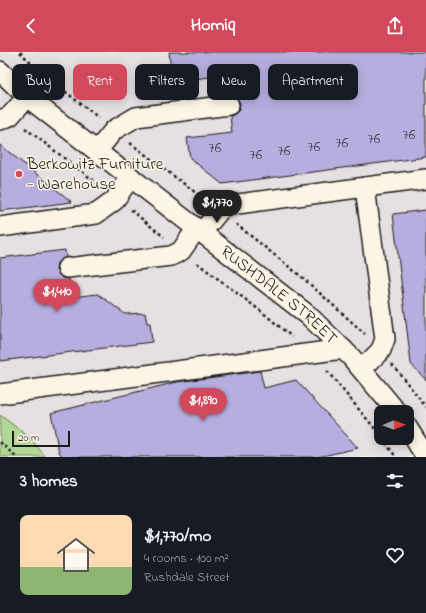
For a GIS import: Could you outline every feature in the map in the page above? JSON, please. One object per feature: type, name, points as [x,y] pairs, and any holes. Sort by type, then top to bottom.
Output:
[{"type":"street","name":"RUSHDALE STREET","points":[[0,71],[12,83]]},
{"type":"street","points":[[5,118],[24,100]]},
{"type":"street","name":"RUSHDALE STREET","points":[[31,100],[308,315],[362,369],[391,405]]},
{"type":"street","points":[[97,151],[114,130],[136,117],[229,106]]},
{"type":"street","points":[[0,227],[96,214],[109,207],[131,177]]},
{"type":"street","points":[[67,268],[171,256],[181,251],[225,206],[426,179]]},
{"type":"street","points":[[362,369],[381,350],[385,338],[365,187]]},
{"type":"street","points":[[0,394],[343,349]]},
{"type":"street","points":[[414,438],[426,457]]},
{"type":"path","points":[[5,118],[116,198],[181,251],[262,312],[311,353],[374,427]]},
{"type":"path","points":[[0,442],[16,457]]},
{"type":"path","points":[[388,445],[396,457]]},
{"type":"shaded area","points":[[0,52],[426,52],[426,457],[46,457],[29,437],[0,415]]},
{"type":"green space","points":[[0,415],[29,437],[46,457],[0,457]]},
{"type":"building","points":[[169,52],[426,52],[426,157],[222,184],[190,158],[187,138],[232,133],[230,116],[239,110],[240,103],[238,100],[260,100],[260,64],[207,64],[207,77],[199,78],[199,64],[170,64]]},
{"type":"building","name":"Berkowitz Furniture - Warehouse","points":[[0,145],[72,202],[0,211]]},
{"type":"building","points":[[426,210],[426,380],[411,364],[393,214]]},
{"type":"building","points":[[65,250],[66,257],[57,263],[56,270],[62,278],[69,279],[71,297],[98,294],[125,314],[145,313],[147,323],[150,323],[152,342],[0,361],[0,258]]},
{"type":"building","points":[[260,371],[264,388],[296,380],[358,448],[318,457],[63,457],[59,452],[51,413],[177,382]]},
{"type":"place","name":"Berkowitz Furniture - Warehouse","points":[[19,174]]}]
